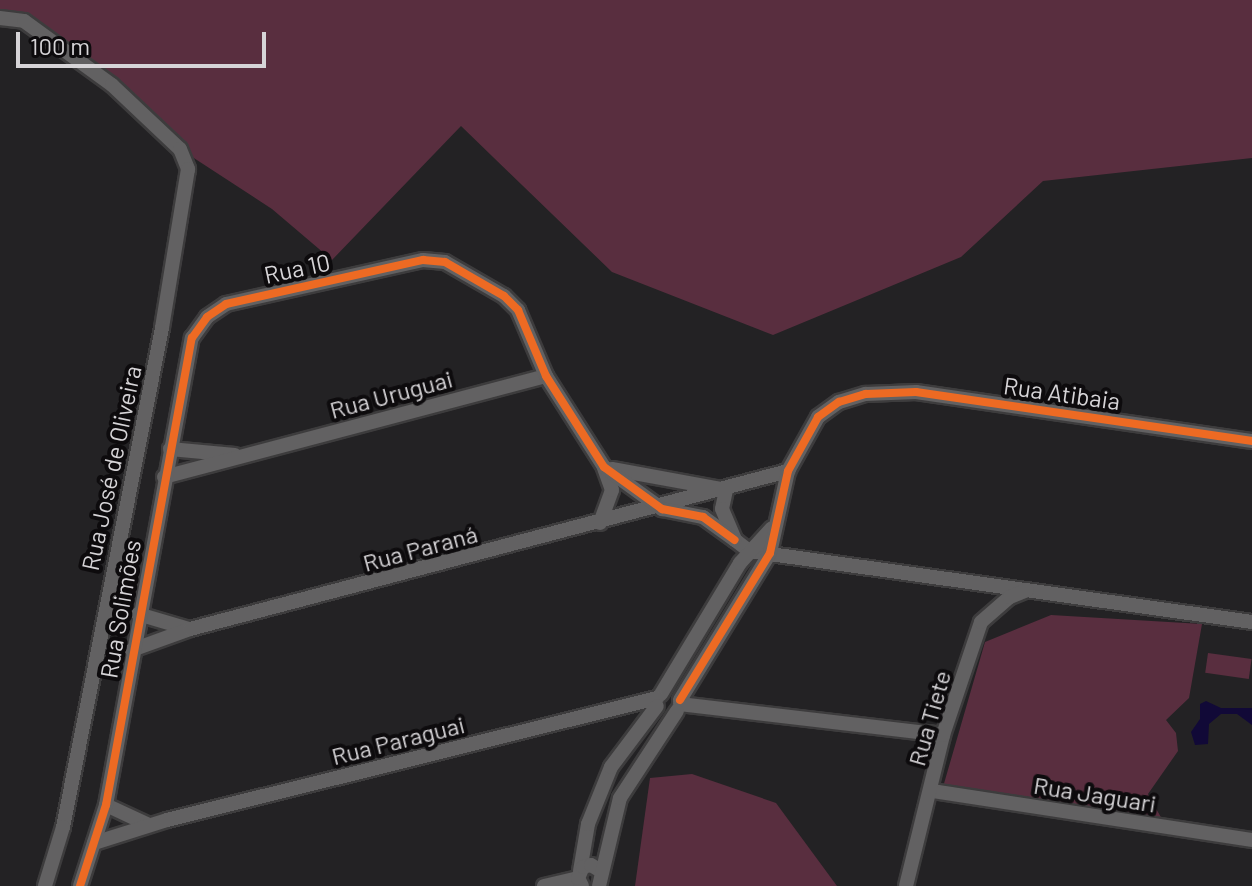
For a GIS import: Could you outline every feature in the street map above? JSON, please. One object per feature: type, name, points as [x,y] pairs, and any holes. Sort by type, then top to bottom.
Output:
[{"type":"street","name":"Rua José de Oliveira","points":[[0,18],[24,21],[112,85],[180,149],[188,169],[162,328],[63,827],[45,886]]},
{"type":"street","name":"Rua 10","points":[[192,338],[207,317],[226,304],[423,260],[445,262],[504,296],[536,343],[546,376]]},
{"type":"street","name":"Rua Solimões","points":[[80,886],[106,805],[138,614],[192,338]]},
{"type":"street","name":"Rua Uruguai","points":[[164,477],[546,376]]},
{"type":"street","points":[[546,376],[604,467],[612,490],[600,523]]},
{"type":"street","name":"Rua Atibaia","points":[[770,553],[772,528],[788,471],[818,417],[839,402],[866,394],[916,392],[1252,441]]},
{"type":"street","name":"Rua Uruguai","points":[[170,449],[248,455]]},
{"type":"street","points":[[604,467],[726,490],[722,509],[735,540]]},
{"type":"street","points":[[604,467],[662,509]]},
{"type":"street","name":"Rua Paraná","points":[[132,650],[190,629],[662,509],[788,471]]},
{"type":"street","name":"Rua Paraná","points":[[662,509],[703,517],[749,551]]},
{"type":"street","points":[[580,881],[588,824],[611,767],[658,699],[749,551],[772,528]]},
{"type":"street","points":[[749,551],[1252,622]]},
{"type":"street","points":[[601,882],[620,798],[770,553]]},
{"type":"street","name":"Rua Tiete","points":[[906,886],[932,791],[943,735],[981,622],[1010,597],[1030,589]]},
{"type":"street","points":[[138,614],[190,629]]},
{"type":"street","points":[[658,699],[666,715],[679,705],[943,735]]},
{"type":"street","name":"Rua Paraguai","points":[[94,843],[149,825],[658,699]]},
{"type":"street","name":"Rua Jaguari","points":[[932,791],[1252,840]]},
{"type":"street","points":[[106,805],[149,825]]},
{"type":"street","points":[[544,886],[580,881],[591,865],[601,882]]},
{"type":"shaded area","points":[[0,0],[1252,0],[1252,158],[1043,181],[961,257],[773,335],[612,272],[461,126],[332,260],[272,209],[180,149],[24,21],[0,18]]},
{"type":"shaded area","points":[[1051,615],[1202,624],[1189,698],[1166,720],[1176,733],[1178,751],[1148,794],[1163,821],[943,787],[985,642]]},
{"type":"shaded area","points":[[1208,653],[1252,659],[1249,679],[1205,673]]},
{"type":"shaded area","points":[[1206,701],[1221,708],[1252,708],[1252,725],[1237,714],[1221,714],[1209,724],[1208,744],[1195,745],[1191,732],[1200,719],[1200,704]]},
{"type":"shaded area","points":[[692,774],[776,803],[837,886],[635,886],[650,778]]},
{"type":"cycle path","points":[[80,886],[106,805],[192,338],[207,317],[226,304],[423,260],[445,262],[504,296],[518,310],[546,376],[604,467],[662,509],[703,517],[735,540]]},
{"type":"cycle path","points":[[680,700],[770,553],[788,471],[818,417],[839,402],[866,394],[916,392],[1252,441]]}]
